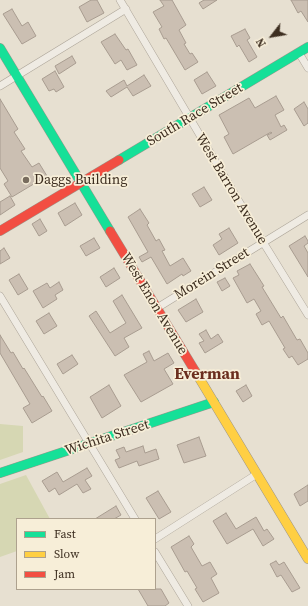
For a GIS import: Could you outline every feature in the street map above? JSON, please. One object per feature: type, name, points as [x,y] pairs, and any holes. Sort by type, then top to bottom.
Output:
[{"type":"street","name":"West Barron Avenue","points":[[120,0],[189,119],[308,315]]},
{"type":"street","points":[[0,86],[126,9]]},
{"type":"street","name":"South Race Street","points":[[0,231],[82,184],[308,47]]},
{"type":"street","name":"West Enon Avenue","points":[[0,48],[308,559]]},
{"type":"street","points":[[299,53],[308,68]]},
{"type":"street","name":"Morein Street","points":[[157,308],[308,215]]},
{"type":"street","points":[[0,296],[134,518]]},
{"type":"street","name":"Wichita Street","points":[[0,473],[214,402]]},
{"type":"street","points":[[156,538],[257,474]]},
{"type":"street","points":[[156,554],[188,606]]},
{"type":"green space","points":[[0,424],[23,426],[23,452],[0,460]]},
{"type":"green space","points":[[26,475],[49,518],[16,518],[16,551],[0,557],[0,484]]},
{"type":"building","points":[[91,0],[97,0],[104,13],[87,22],[79,7]]},
{"type":"building","points":[[160,0],[172,0],[186,25],[179,30],[186,43],[184,44],[190,54],[192,53],[198,62],[185,70],[159,29],[162,27],[153,12],[164,6]]},
{"type":"building","points":[[204,0],[217,0],[203,9],[199,3]]},
{"type":"building","points":[[291,0],[308,0],[308,22],[301,11],[298,13]]},
{"type":"building","points":[[12,9],[22,26],[28,22],[36,36],[22,44],[3,14]]},
{"type":"building","points":[[245,29],[250,38],[247,40],[257,57],[249,62],[239,45],[237,47],[231,36]]},
{"type":"building","points":[[115,34],[126,50],[128,49],[137,65],[127,70],[121,60],[115,64],[101,42]]},
{"type":"building","points":[[72,56],[76,63],[59,74],[55,66]]},
{"type":"building","points":[[55,71],[64,87],[56,92],[54,89],[49,91],[42,79]]},
{"type":"building","points":[[207,72],[216,86],[202,94],[194,80]]},
{"type":"building","points":[[144,75],[151,86],[133,96],[127,87],[111,97],[106,91],[124,80],[127,86]]},
{"type":"building","points":[[276,96],[284,110],[275,115],[281,127],[284,125],[287,130],[270,140],[267,135],[272,133],[271,132],[233,154],[224,137],[229,134],[219,115],[249,98],[255,108]]},
{"type":"building","points":[[0,99],[18,129],[14,132],[25,149],[21,151],[32,167],[39,163],[47,176],[12,197],[4,184],[8,181],[0,168]]},
{"type":"building","points":[[304,102],[308,109],[308,123],[304,126],[294,109]]},
{"type":"building","points":[[204,187],[212,200],[200,207],[192,194]]},
{"type":"building","points":[[10,196],[15,205],[0,215],[0,202]]},
{"type":"building","points":[[75,203],[82,215],[65,226],[58,213]]},
{"type":"building","points":[[140,209],[149,223],[147,225],[156,241],[159,239],[165,250],[162,251],[170,266],[183,258],[191,271],[183,276],[182,274],[167,284],[151,257],[142,262],[139,257],[148,252],[128,217]]},
{"type":"building","points":[[40,219],[47,231],[39,236],[32,224]]},
{"type":"building","points":[[229,228],[238,243],[219,255],[213,245],[222,239],[219,234]]},
{"type":"building","points":[[305,236],[308,241],[308,243],[304,246],[308,253],[308,277],[289,246]]},
{"type":"building","points":[[94,238],[100,248],[86,256],[80,246]]},
{"type":"building","points":[[4,248],[10,258],[0,264],[0,251]]},
{"type":"building","points":[[250,264],[281,318],[283,316],[297,340],[300,339],[308,353],[308,359],[298,365],[292,356],[289,358],[283,349],[285,348],[269,321],[262,325],[256,314],[261,311],[254,299],[247,303],[233,278],[239,275],[237,271]]},
{"type":"building","points":[[114,268],[120,278],[106,287],[100,277]]},
{"type":"building","points":[[19,274],[28,289],[18,295],[9,280]]},
{"type":"building","points":[[225,278],[230,286],[222,291],[217,282]]},
{"type":"building","points":[[59,282],[63,290],[55,295],[57,299],[43,308],[33,291],[47,283],[50,288]]},
{"type":"building","points":[[122,295],[142,328],[124,338],[129,347],[115,356],[89,316],[96,311],[110,333],[126,323],[113,301]]},
{"type":"building","points":[[196,299],[203,312],[186,322],[178,310]]},
{"type":"building","points":[[49,313],[57,326],[44,334],[36,321]]},
{"type":"building","points":[[206,330],[211,339],[218,334],[223,342],[205,353],[199,343],[204,341],[199,334]]},
{"type":"building","points":[[0,335],[52,411],[32,423],[23,408],[30,404],[0,353]]},
{"type":"building","points":[[149,351],[154,361],[168,353],[174,363],[164,369],[173,384],[141,402],[124,375],[147,362],[143,354]]},
{"type":"building","points":[[72,355],[78,364],[63,374],[57,364]]},
{"type":"building","points":[[109,385],[121,406],[102,418],[90,397]]},
{"type":"building","points":[[246,385],[252,396],[243,402],[236,391]]},
{"type":"building","points":[[199,437],[206,456],[184,463],[177,445]]},
{"type":"building","points":[[143,446],[145,453],[156,449],[159,459],[139,466],[137,461],[119,468],[115,460],[120,458],[116,450],[124,447],[126,452]]},
{"type":"building","points":[[87,468],[92,476],[85,480],[91,489],[83,493],[77,484],[59,495],[55,488],[49,492],[42,481],[57,472],[63,482]]},
{"type":"building","points":[[308,485],[308,501],[300,506],[294,494]]},
{"type":"building","points":[[158,491],[171,512],[159,519],[146,498]]},
{"type":"building","points":[[116,506],[121,515],[116,518],[97,518]]},
{"type":"building","points":[[226,513],[236,529],[256,517],[264,531],[267,529],[274,539],[263,546],[253,529],[227,544],[213,521]]},
{"type":"building","points":[[189,536],[194,544],[191,547],[202,566],[210,562],[217,574],[211,578],[219,593],[203,602],[195,589],[197,588],[187,571],[185,572],[171,547]]},
{"type":"building","points":[[276,561],[279,565],[284,562],[300,588],[292,592],[281,575],[277,577],[270,564]]},
{"type":"building","points":[[161,589],[169,603],[165,606],[148,606],[139,590]]},
{"type":"traffic: fast","points":[[119,160],[308,47]]},
{"type":"traffic: fast","points":[[0,48],[110,231]]},
{"type":"traffic: fast","points":[[0,473],[214,402]]},
{"type":"traffic: slow","points":[[195,371],[308,559]]},
{"type":"traffic: jam","points":[[0,231],[119,160]]},
{"type":"traffic: jam","points":[[110,231],[195,371]]},
{"type":"place","name":"Daggs Building","points":[[26,180]]},
{"type":"district","name":"Everman","points":[[207,375]]}]
